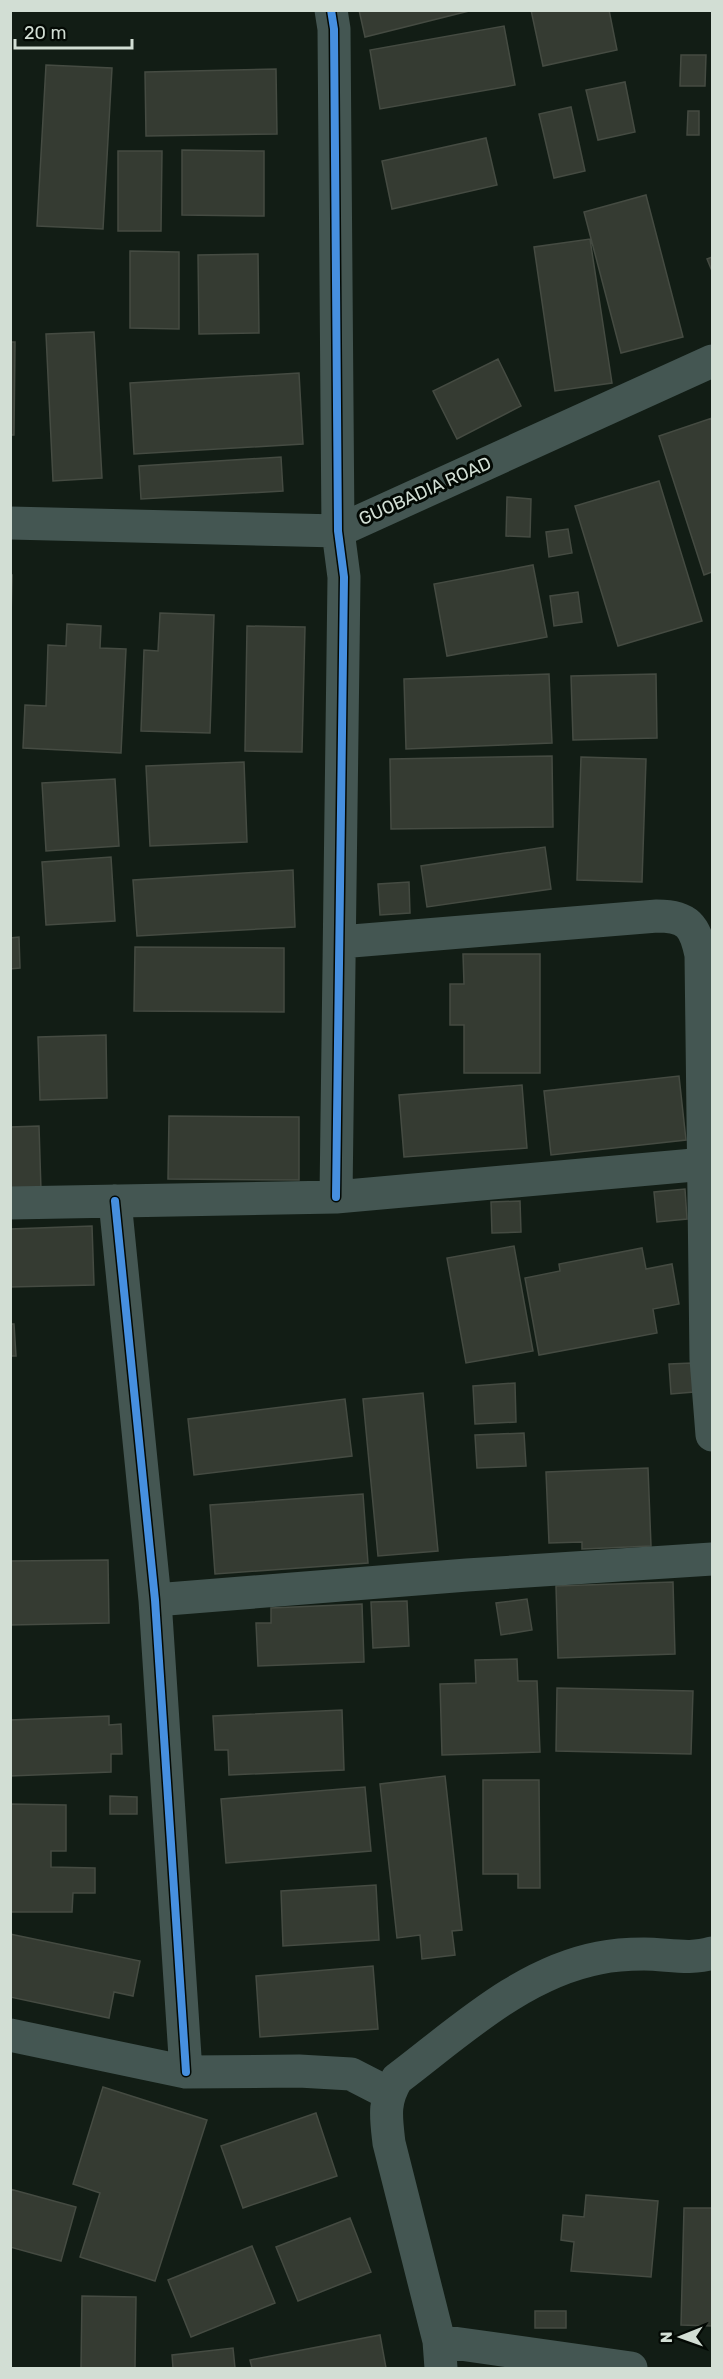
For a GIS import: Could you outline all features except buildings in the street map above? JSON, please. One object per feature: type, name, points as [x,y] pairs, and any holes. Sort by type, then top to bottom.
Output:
[{"type":"street","points":[[331,10],[334,29],[338,531],[344,577],[336,1197]]},
{"type":"street","name":"GUOBADIA ROAD","points":[[10,523],[338,531],[712,361]]},
{"type":"street","points":[[340,942],[657,916],[675,916],[692,928],[697,937],[701,955],[706,1359],[712,1435]]},
{"type":"street","points":[[10,1203],[336,1197],[705,1164]]},
{"type":"street","points":[[115,1201],[155,1600],[186,2072]]},
{"type":"street","points":[[155,1600],[467,1575],[712,1559]]},
{"type":"street","points":[[631,2368],[440,2355],[389,2143],[385,2110],[388,2093],[397,2079],[503,1999],[557,1970],[599,1958],[642,1954],[701,1957],[712,1953]]},
{"type":"street","points":[[10,2035],[186,2072],[299,2071],[351,2074],[388,2093]]},
{"type":"cycle path","points":[[331,10],[334,29],[338,531],[344,577],[336,1197]]},
{"type":"cycle path","points":[[115,1201],[155,1600],[186,2072]]}]
